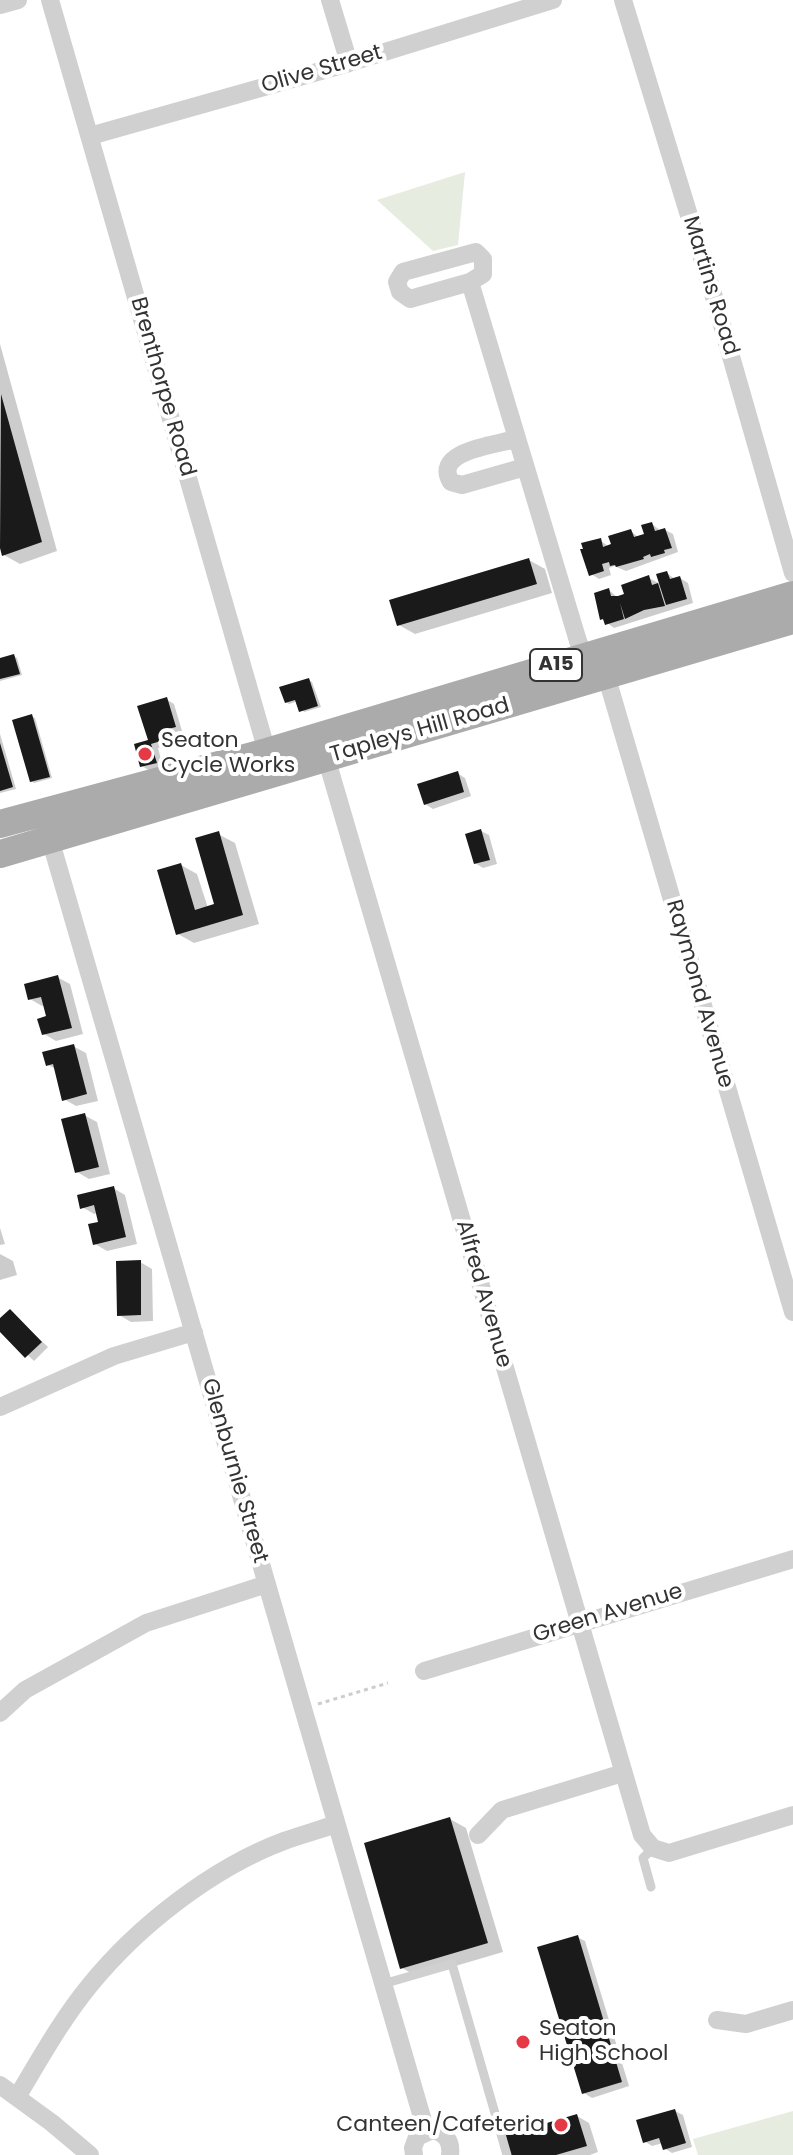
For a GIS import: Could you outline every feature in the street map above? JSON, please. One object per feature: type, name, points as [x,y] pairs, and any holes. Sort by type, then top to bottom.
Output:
[{"type":"main road","name":"Tapleys Hill Road","points":[[0,854],[51,840],[584,657],[793,595]]},
{"type":"main road","name":"Tapleys Hill Road","points":[[323,747],[606,675],[793,620]]},
{"type":"main road","name":"Tapleys Hill Road","points":[[0,824],[42,812],[270,763]]},
{"type":"street","points":[[0,5],[18,0]]},
{"type":"street","name":"Brenthorpe Road","points":[[50,0],[270,763]]},
{"type":"street","points":[[330,0],[349,63]]},
{"type":"street","name":"Olive Street","points":[[90,136],[349,63],[553,0]]},
{"type":"street","name":"Martins Road","points":[[623,0],[714,297],[793,573]]},
{"type":"street","points":[[470,282],[584,657],[606,675]]},
{"type":"street","points":[[516,439],[453,456],[446,465],[447,474],[451,482],[462,485],[525,467]]},
{"type":"street","name":"Raymond Avenue","points":[[606,675],[793,1312]]},
{"type":"street","name":"Alfred Avenue","points":[[323,747],[623,1773],[642,1835],[653,1848]]},
{"type":"street","name":"Glenburnie Street","points":[[42,812],[426,2131]]},
{"type":"street","points":[[0,1407],[114,1356],[194,1332]]},
{"type":"street","name":"Green Avenue","points":[[424,1671],[793,1559]]},
{"type":"street","points":[[0,1713],[25,1690],[146,1623],[267,1584]]},
{"type":"street","points":[[478,1835],[502,1810],[623,1773]]},
{"type":"street","points":[[653,1848],[669,1853],[793,1815]]},
{"type":"street","points":[[17,2097],[50,2041],[90,1985],[135,1935],[212,1877],[281,1842],[336,1824]]},
{"type":"street","points":[[717,2020],[746,2024],[793,2010]]},
{"type":"street","points":[[0,2085],[90,2155]]},
{"type":"street","points":[[412,2154],[417,2137],[426,2131],[443,2134],[450,2144],[450,2155]]},
{"type":"lane","points":[[651,1887],[643,1858],[653,1848]]},
{"type":"lane","points":[[383,1984],[452,1964],[507,2155]]},
{"type":"path","points":[[303,1709],[388,1683]]},
{"type":"shaded area","points":[[465,172],[458,245],[433,251],[377,200]]},
{"type":"shaded area","points":[[793,2111],[793,2155],[698,2155],[693,2139]]},
{"type":"building","points":[[1,394],[42,542],[2,556],[0,548]]},
{"type":"building","points":[[652,522],[655,531],[665,528],[672,548],[664,550],[665,553],[651,557],[650,554],[644,559],[616,567],[610,566],[609,562],[602,564],[604,571],[589,576],[581,543],[601,538],[603,547],[611,544],[608,536],[631,529],[634,537],[644,534],[641,525]]},
{"type":"building","points":[[529,558],[537,584],[397,626],[389,600]]},
{"type":"building","points":[[667,571],[670,579],[680,576],[687,599],[666,605],[656,574]]},
{"type":"building","points":[[649,575],[652,585],[658,583],[665,606],[644,610],[625,619],[620,603],[624,619],[605,625],[603,619],[600,620],[594,593],[609,588],[611,596],[618,596],[624,594],[621,585]]},
{"type":"building","points":[[14,654],[20,674],[0,679],[0,658]]},
{"type":"building","points":[[309,678],[318,706],[299,712],[295,700],[285,703],[279,687]]},
{"type":"building","points":[[167,697],[176,727],[164,730],[167,739],[151,744],[157,763],[140,767],[134,744],[148,740],[137,706]]},
{"type":"building","points":[[32,714],[50,777],[30,782],[12,720]]},
{"type":"building","points":[[0,743],[13,787],[0,791]]},
{"type":"building","points":[[458,771],[464,792],[424,805],[417,784]]},
{"type":"building","points":[[481,829],[490,860],[474,864],[465,834]]},
{"type":"building","points":[[219,831],[243,915],[176,935],[157,870],[181,863],[195,910],[214,904],[195,838]]},
{"type":"building","points":[[58,975],[72,1028],[42,1035],[37,1019],[46,1016],[41,997],[28,1000],[24,984]]},
{"type":"building","points":[[74,1044],[87,1094],[62,1101],[53,1064],[46,1066],[42,1052]]},
{"type":"building","points":[[85,1113],[99,1167],[75,1173],[61,1119]]},
{"type":"building","points":[[114,1186],[126,1237],[93,1245],[88,1224],[98,1222],[94,1205],[80,1209],[77,1195]]},
{"type":"building","points":[[141,1260],[141,1315],[117,1316],[116,1261]]},
{"type":"building","points":[[10,1309],[42,1342],[25,1358],[0,1332],[0,1318]]},
{"type":"building","points":[[450,1817],[488,1943],[400,1969],[364,1843]]},
{"type":"building","points":[[578,1935],[622,2082],[582,2094],[537,1947]]},
{"type":"building","points":[[675,2109],[686,2143],[663,2150],[659,2138],[643,2143],[636,2120]]},
{"type":"building","name":"Canteen/Cafeteria","points":[[577,2114],[587,2146],[556,2155],[509,2155],[503,2136]]},
{"type":"place","name":"Seaton Cycle Works","points":[[145,754]]},
{"type":"place","name":"Seaton High School","points":[[523,2042]]},
{"type":"place","name":"Canteen/Cafeteria","points":[[561,2125]]}]
